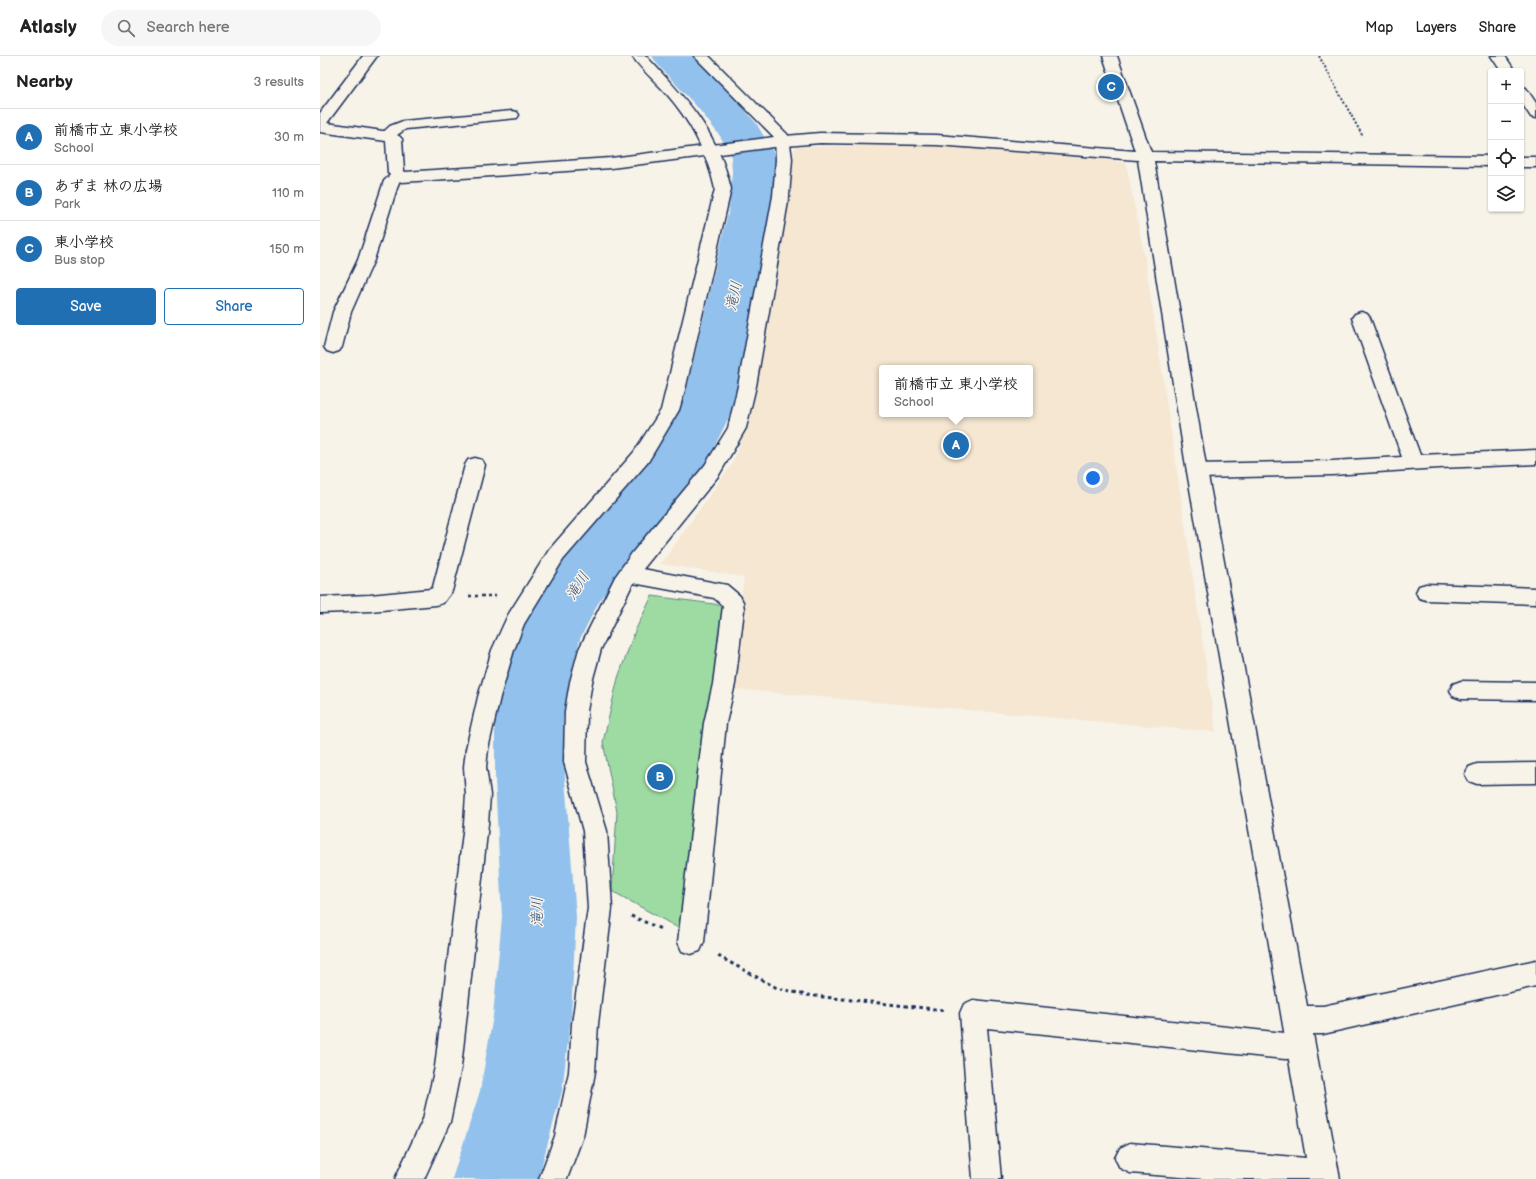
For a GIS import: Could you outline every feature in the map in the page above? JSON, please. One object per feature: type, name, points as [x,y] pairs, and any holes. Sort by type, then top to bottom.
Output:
[{"type":"street","points":[[320,123],[370,56]]},
{"type":"street","points":[[1110,56],[1145,156],[1197,471],[1325,1176],[1130,1158]]},
{"type":"street","points":[[320,127],[386,136],[394,139],[395,166],[398,175],[413,177],[610,163],[779,141],[820,138],[937,140],[1170,158],[1488,161]]},
{"type":"street","points":[[1298,1033],[1323,1020],[1536,973]]},
{"type":"lane","points":[[409,1179],[436,1122],[448,1067],[476,824],[478,795],[475,767],[477,749],[489,697],[503,650],[515,621],[556,555],[641,457],[670,410],[681,371],[723,189],[714,150],[707,142],[688,111],[639,56]]},
{"type":"lane","points":[[553,1179],[569,1136],[582,1072],[585,1024],[600,908],[595,831],[575,762],[576,711],[581,682],[590,649],[604,617],[622,583],[638,559],[683,508],[712,470],[736,428],[747,386],[781,196],[778,132],[701,56]]},
{"type":"lane","points":[[1498,56],[1506,68]]},
{"type":"lane","points":[[1536,91],[1521,91],[1536,114]]},
{"type":"lane","points":[[386,136],[403,125],[512,115]]},
{"type":"lane","points":[[333,347],[342,312],[366,260],[392,181],[398,175]]},
{"type":"lane","points":[[1361,318],[1413,462]]},
{"type":"lane","points":[[1197,471],[1332,468],[1413,462],[1536,457]]},
{"type":"lane","points":[[320,605],[436,597],[442,591],[474,465]]},
{"type":"lane","points":[[629,574],[720,590],[733,602],[734,610],[724,684],[715,723],[691,942]]},
{"type":"lane","points":[[1426,592],[1536,596]]},
{"type":"lane","points":[[1461,690],[1536,691]]},
{"type":"lane","points":[[1477,774],[1536,773]]},
{"type":"lane","points":[[987,1179],[973,1013],[1286,1046],[1298,1033]]},
{"type":"path","points":[[1319,56],[1343,98],[1375,160]]},
{"type":"path","points":[[436,597],[512,595],[531,597]]},
{"type":"path","points":[[600,908],[629,915],[691,942],[777,988],[806,995],[973,1013]]},
{"type":"shaded area","points":[[886,145],[956,146],[1100,159],[1126,163],[1145,259],[1216,732],[731,689],[744,577],[661,564],[732,464],[748,425],[780,262],[793,154],[796,147]]},
{"type":"green space","points":[[652,596],[714,604],[734,610],[689,934],[612,891],[617,812],[603,742],[618,678],[635,631]]},
{"type":"waterway","name":"滝川","points":[[495,1179],[521,1091],[532,1016],[539,917],[530,779],[529,720],[536,680],[548,639],[574,590],[604,547],[644,504],[687,447],[700,419],[715,384],[752,209],[755,172],[753,155],[740,132],[712,98],[672,56]]},
{"type":"place","name":"東小学校","points":[[1111,87]]},
{"type":"place","name":"前橋市立 東小学校","points":[[956,445]]},
{"type":"place","name":"あずま 林の広場","points":[[660,777]]}]
